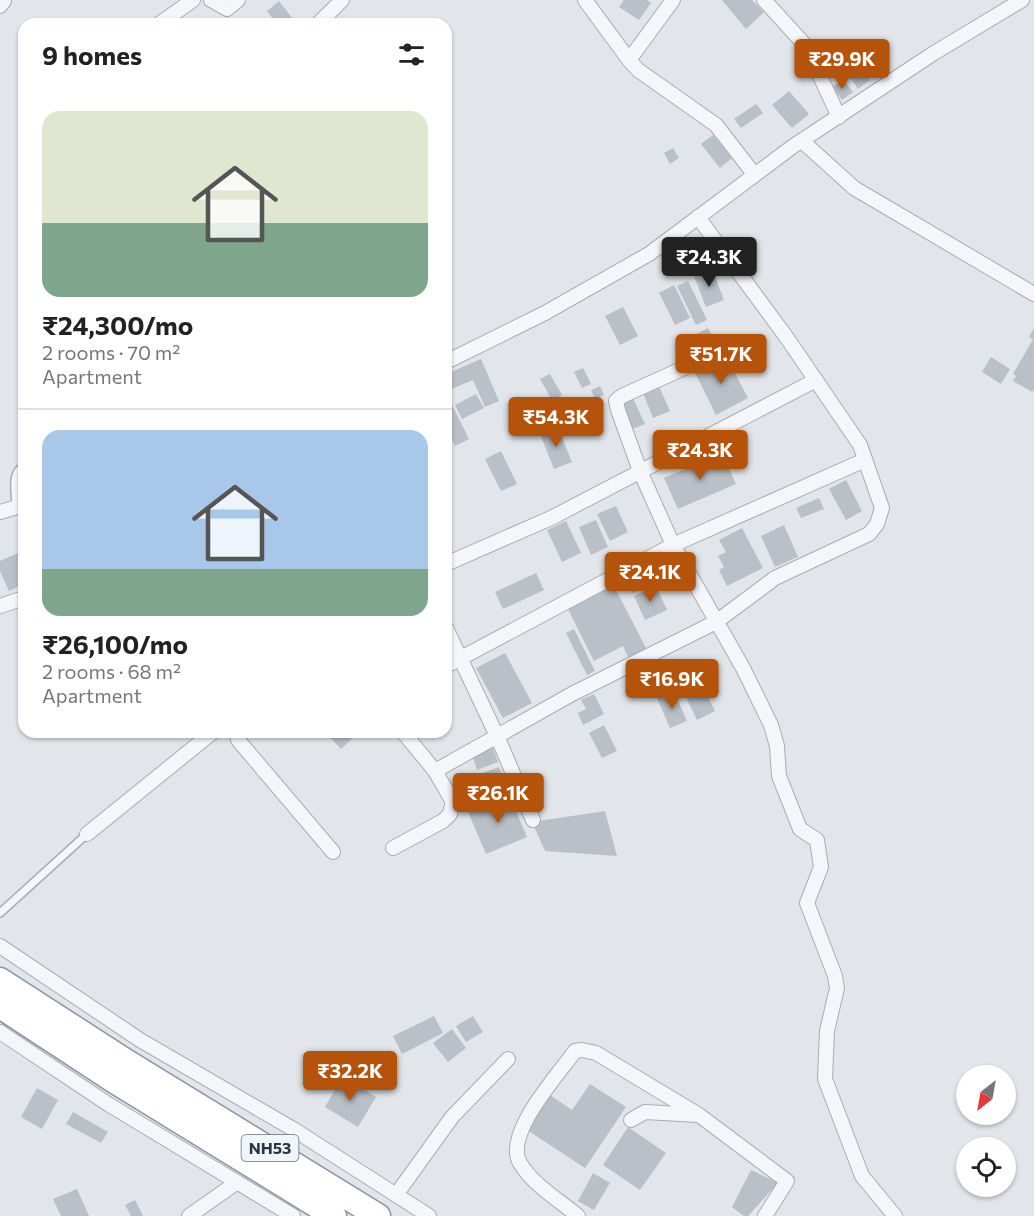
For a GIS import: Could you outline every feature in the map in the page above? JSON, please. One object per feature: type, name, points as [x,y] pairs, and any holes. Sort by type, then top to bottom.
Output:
[{"type":"highway","name":"NH53","points":[[0,980],[120,1071]]},
{"type":"highway","name":"NH53","points":[[0,1006],[378,1216]]},
{"type":"highway","name":"NH53","points":[[156,1092],[334,1216]]},
{"type":"street","points":[[168,18],[193,0]]},
{"type":"street","points":[[211,0],[226,9],[238,0]]},
{"type":"street","points":[[328,18],[342,0]]},
{"type":"street","points":[[585,0],[638,70],[717,125],[754,174]]},
{"type":"street","points":[[629,60],[673,0]]},
{"type":"street","points":[[764,0],[806,46],[839,117]]},
{"type":"street","points":[[452,359],[500,337],[649,254],[754,174],[802,141],[934,53],[1022,0]]},
{"type":"street","points":[[802,141],[854,188],[1034,294]]},
{"type":"street","points":[[435,771],[572,694],[716,622],[775,579],[869,534],[877,524],[882,508],[860,445],[698,217]]},
{"type":"street","points":[[684,368],[622,396],[616,401],[618,410],[640,471],[673,545],[743,668],[771,725],[777,746],[779,776],[800,829],[817,840],[821,867],[807,903],[835,976],[837,988],[826,1031],[825,1079],[862,1176],[892,1215]]},
{"type":"street","points":[[452,561],[551,518],[816,380]]},
{"type":"street","points":[[452,663],[673,545],[864,460]]},
{"type":"street","points":[[0,512],[18,507]]},
{"type":"street","points":[[0,606],[18,600]]},
{"type":"street","points":[[452,641],[497,736],[533,820]]},
{"type":"street","points":[[87,834],[206,738]]},
{"type":"street","points":[[238,738],[333,852]]},
{"type":"street","points":[[393,848],[443,821],[450,814],[453,802],[435,771],[408,738]]},
{"type":"street","points":[[0,946],[140,1040],[294,1129],[429,1216]]},
{"type":"street","points":[[0,1032],[108,1104],[293,1216]]},
{"type":"street","points":[[578,1216],[531,1177],[519,1161],[517,1148],[519,1134],[536,1104],[575,1051],[582,1050],[596,1053],[699,1115],[787,1181],[765,1216]]},
{"type":"street","points":[[396,1195],[452,1117],[508,1059]]},
{"type":"street","points":[[631,1120],[645,1112],[699,1115]]},
{"type":"street","points":[[191,1214],[236,1183]]},
{"type":"lane","points":[[18,469],[15,476],[18,494]]},
{"type":"lane","points":[[0,913],[87,834]]},
{"type":"building","points":[[624,0],[647,0],[651,3],[639,20],[619,7]]},
{"type":"building","points":[[722,0],[752,0],[764,12],[746,29]]},
{"type":"building","points":[[279,1],[292,18],[272,18],[267,11]]},
{"type":"building","points":[[851,48],[859,60],[847,67],[840,56]]},
{"type":"building","points":[[859,64],[870,80],[858,89],[847,73]]},
{"type":"building","points":[[843,79],[853,92],[842,100],[832,87]]},
{"type":"building","points":[[789,91],[809,114],[792,128],[772,105]]},
{"type":"building","points":[[756,104],[763,113],[741,128],[734,119]]},
{"type":"building","points":[[713,135],[732,158],[720,168],[701,144]]},
{"type":"building","points":[[673,148],[679,158],[670,164],[664,153]]},
{"type":"building","points":[[712,269],[724,300],[706,307],[694,276]]},
{"type":"building","points":[[688,281],[707,320],[696,325],[677,286]]},
{"type":"building","points":[[674,285],[690,318],[675,325],[659,293]]},
{"type":"building","points":[[623,307],[638,336],[620,345],[605,316]]},
{"type":"building","points":[[708,328],[718,346],[687,362],[683,355],[680,357],[674,346]]},
{"type":"building","points":[[1034,328],[1034,389],[1032,392],[1013,381],[1016,376],[1013,374],[1033,339],[1029,337]]},
{"type":"building","points":[[725,355],[748,398],[716,415],[694,371]]},
{"type":"building","points":[[991,357],[1010,369],[1001,384],[982,372]]},
{"type":"building","points":[[481,359],[499,401],[485,407],[473,380],[452,389],[452,371]]},
{"type":"building","points":[[583,368],[591,384],[582,388],[574,372]]},
{"type":"building","points":[[550,374],[562,395],[552,400],[540,379]]},
{"type":"building","points":[[657,382],[670,411],[653,418],[641,388]]},
{"type":"building","points":[[600,386],[604,395],[600,397],[603,402],[598,404],[591,390]]},
{"type":"building","points":[[630,392],[645,424],[630,430],[615,399]]},
{"type":"building","points":[[476,394],[484,408],[462,419],[455,405]]},
{"type":"building","points":[[452,405],[469,439],[455,446],[452,440]]},
{"type":"building","points":[[557,426],[572,462],[554,469],[540,434]]},
{"type":"building","points":[[501,451],[517,484],[501,491],[485,459]]},
{"type":"building","points":[[722,453],[736,484],[678,509],[664,478]]},
{"type":"building","points":[[846,480],[862,511],[846,520],[829,489]]},
{"type":"building","points":[[819,498],[824,509],[801,518],[796,508]]},
{"type":"building","points":[[616,506],[628,532],[610,541],[597,514]]},
{"type":"building","points":[[596,520],[608,547],[591,555],[579,527]]},
{"type":"building","points":[[566,521],[581,553],[562,562],[547,530]]},
{"type":"building","points":[[784,525],[798,557],[775,567],[761,536]]},
{"type":"building","points":[[742,528],[763,568],[727,586],[719,570],[724,567],[718,556],[726,552],[719,540]]},
{"type":"building","points":[[18,553],[18,587],[9,591],[0,571],[0,561]]},
{"type":"building","points":[[647,571],[653,584],[632,593],[626,581]]},
{"type":"building","points":[[536,573],[544,590],[503,609],[495,592]]},
{"type":"building","points":[[613,584],[648,652],[630,661],[623,646],[594,661],[567,607]]},
{"type":"building","points":[[656,586],[667,610],[645,620],[634,596]]},
{"type":"building","points":[[574,629],[595,671],[587,675],[566,633]]},
{"type":"building","points":[[505,653],[532,703],[503,718],[476,668]]},
{"type":"building","points":[[699,678],[715,711],[697,720],[681,687]]},
{"type":"building","points":[[674,691],[687,721],[670,728],[657,698]]},
{"type":"building","points":[[594,694],[604,714],[583,725],[578,713],[586,709],[581,700]]},
{"type":"building","points":[[604,725],[617,751],[602,758],[589,733]]},
{"type":"building","points":[[331,738],[353,738],[341,749]]},
{"type":"building","points":[[493,748],[498,762],[477,770],[472,755]]},
{"type":"building","points":[[499,767],[508,790],[477,802],[469,778]]},
{"type":"building","points":[[509,795],[527,837],[486,854],[468,812]]},
{"type":"building","points":[[605,811],[617,856],[545,851],[532,822]]},
{"type":"building","points":[[434,1016],[443,1033],[402,1054],[393,1036]]},
{"type":"building","points":[[473,1016],[483,1032],[466,1042],[456,1026]]},
{"type":"building","points":[[452,1029],[466,1048],[448,1062],[433,1043]]},
{"type":"building","points":[[343,1076],[376,1097],[358,1127],[325,1107]]},
{"type":"building","points":[[590,1084],[626,1107],[585,1168],[524,1128],[547,1093],[572,1110]]},
{"type":"building","points":[[37,1088],[58,1100],[42,1129],[21,1117]]},
{"type":"building","points":[[73,1112],[108,1132],[101,1143],[66,1124]]},
{"type":"building","points":[[628,1127],[666,1153],[640,1190],[603,1165]]},
{"type":"building","points":[[751,1170],[778,1183],[748,1216],[744,1216],[732,1207]]},
{"type":"building","points":[[593,1173],[610,1183],[594,1210],[578,1201]]},
{"type":"building","points":[[77,1189],[89,1216],[61,1216],[53,1199]]},
{"type":"building","points":[[135,1200],[143,1216],[131,1216],[125,1205]]}]
